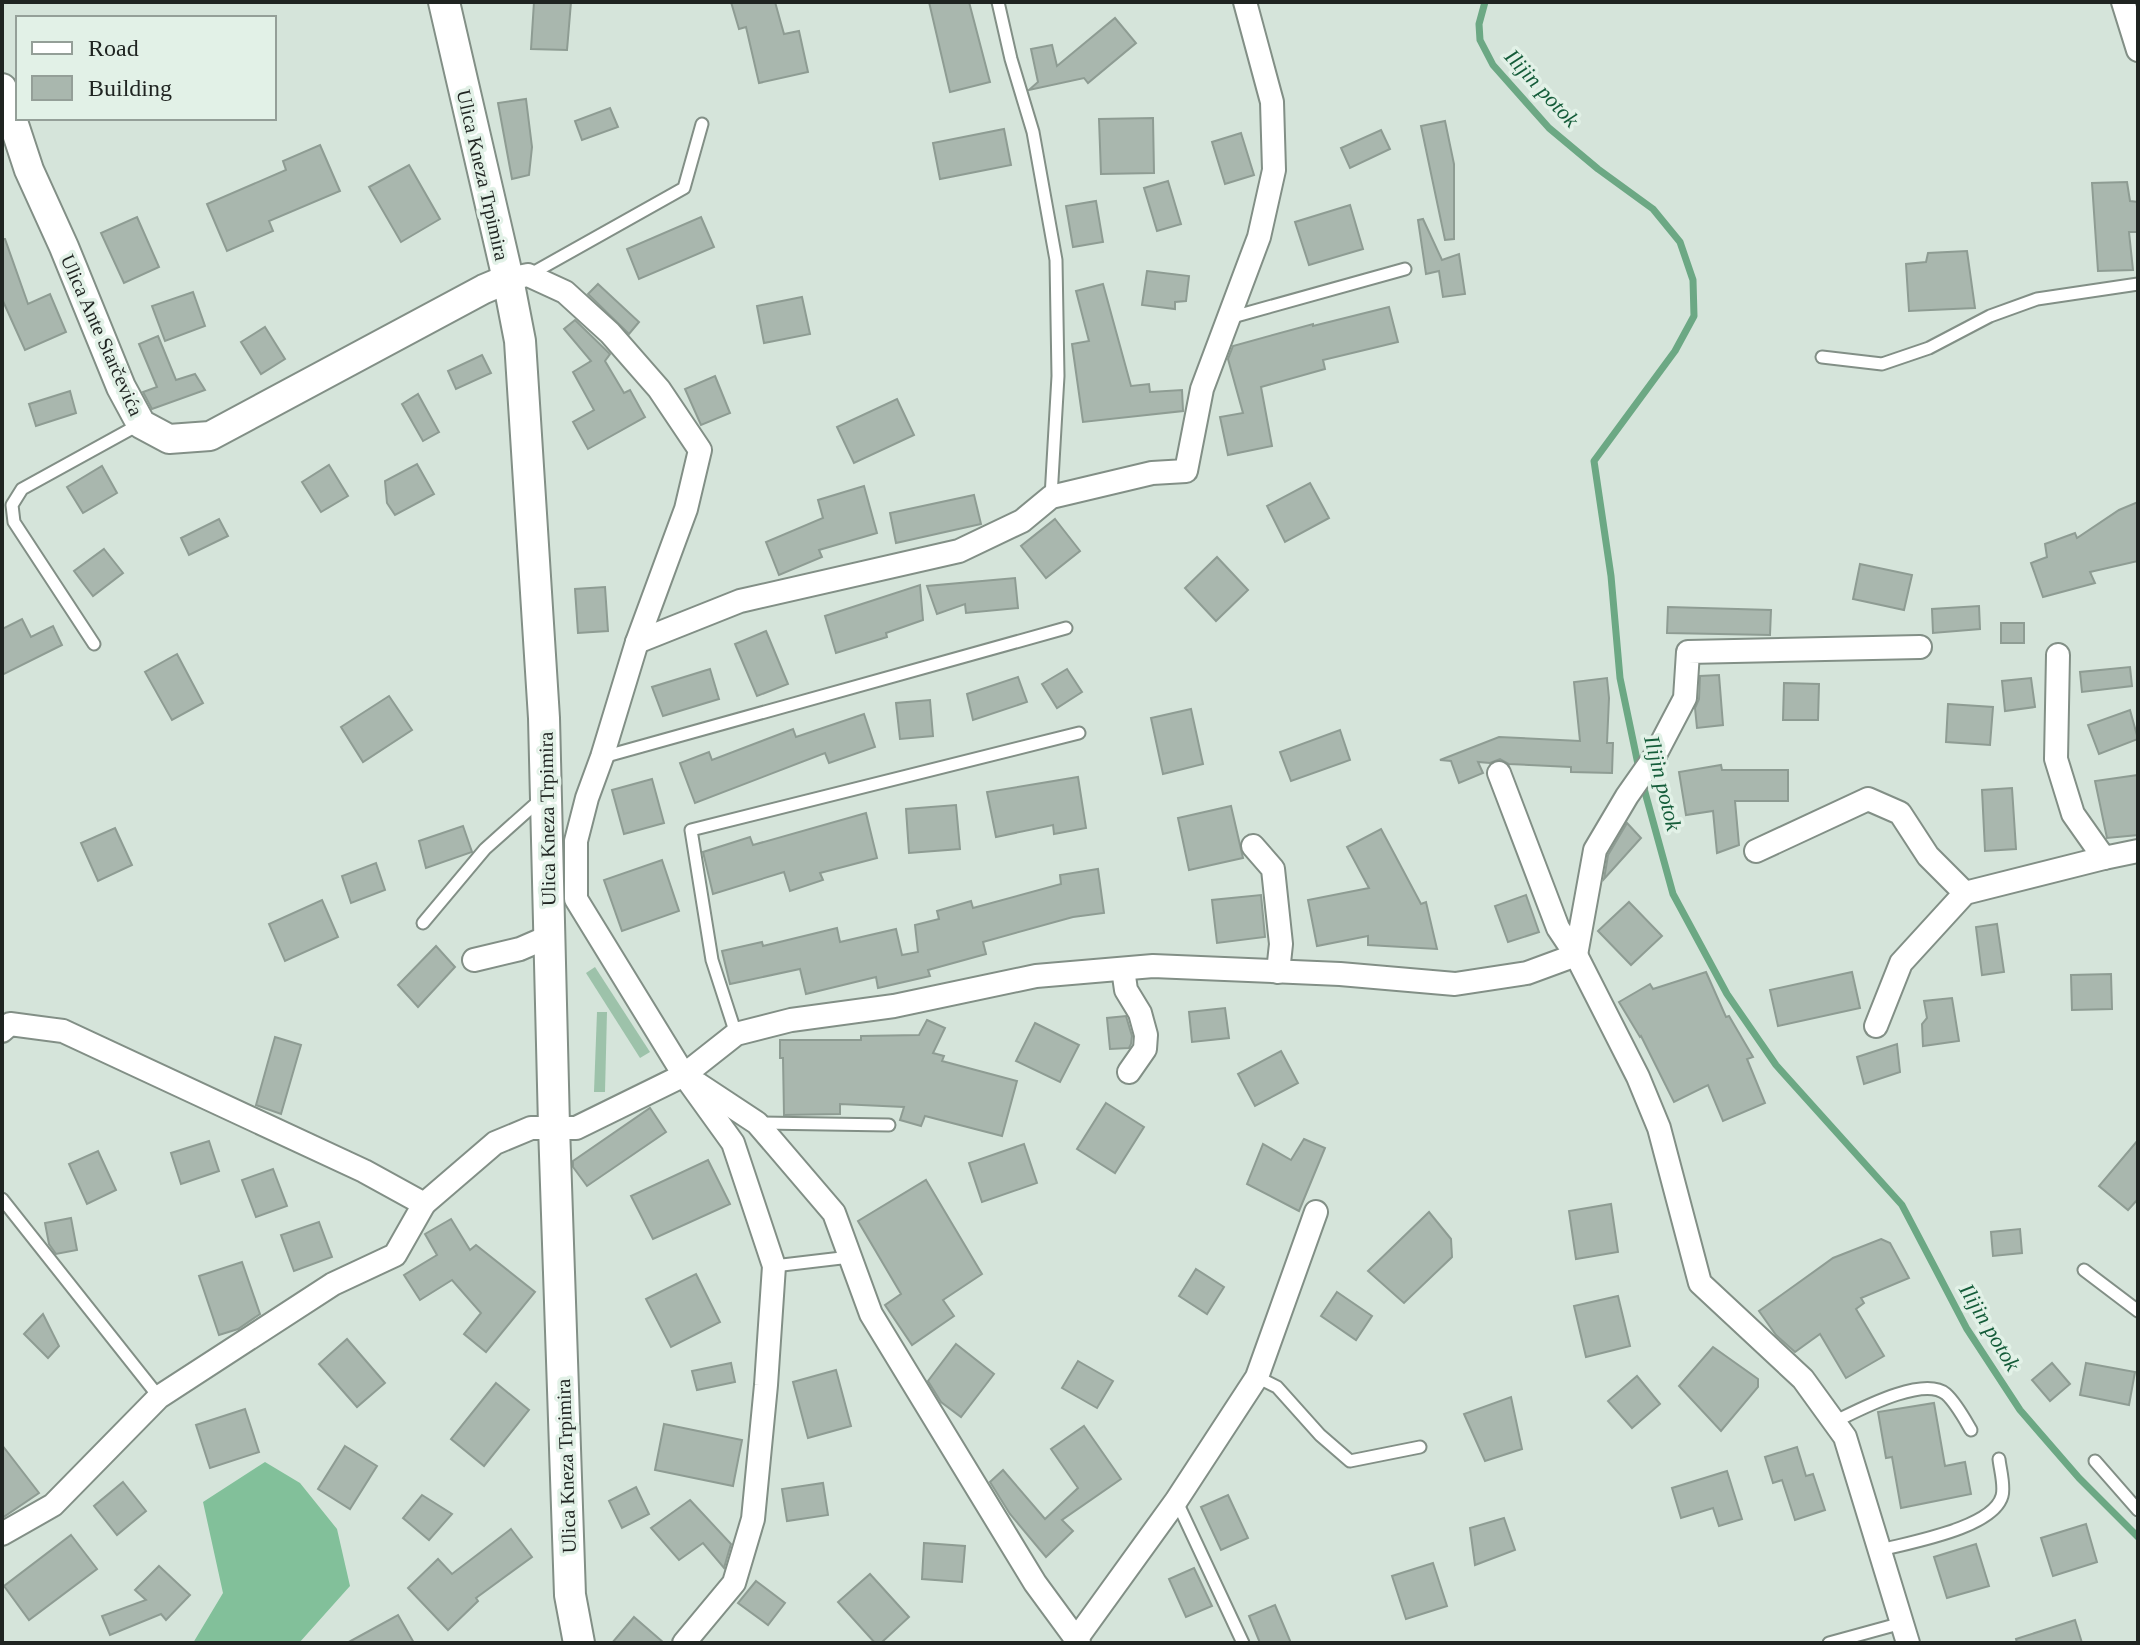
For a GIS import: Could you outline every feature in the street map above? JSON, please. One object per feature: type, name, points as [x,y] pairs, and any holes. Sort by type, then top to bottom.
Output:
[{"type":"main road","name":"Ulica Kneza Trpimira","points":[[444,2],[518,277],[547,793],[554,1126],[570,1595],[579,1643]]},
{"type":"street","points":[[637,642],[740,601],[959,551],[1022,521],[1051,497],[1152,473],[1186,471],[1202,389],[1259,237],[1274,170],[1272,102],[1245,2]]},
{"type":"street","points":[[2123,2],[2138,50]]},
{"type":"street","name":"Ulica Ante Starčevića","points":[[3,99],[29,170],[121,387],[141,424],[169,439],[210,436],[484,289],[518,277]]},
{"type":"street","points":[[518,277],[565,292],[610,333],[659,389],[700,450],[686,509],[637,642],[576,841],[576,899],[684,1075],[733,1143],[774,1266],[753,1519],[734,1583],[684,1643]]},
{"type":"street","points":[[1576,955],[1595,850],[1653,759],[1685,698],[1688,652],[1920,647]]},
{"type":"street","points":[[2058,655],[2056,759],[2073,814],[2104,858]]},
{"type":"street","points":[[1499,773],[1558,928],[1576,955],[1638,1077],[1659,1128],[1700,1283],[1803,1379],[1845,1437],[1905,1633]]},
{"type":"street","points":[[1756,851],[1868,799],[1900,813],[1928,856],[1965,893]]},
{"type":"street","points":[[1253,846],[1273,869],[1281,944],[1278,972]]},
{"type":"street","points":[[1876,1026],[1901,963],[1965,893],[2138,851]]},
{"type":"street","points":[[474,960],[520,949],[550,936]]},
{"type":"street","points":[[2,1534],[53,1505],[159,1397],[333,1284],[395,1255],[424,1204],[495,1143],[531,1128],[576,1128],[684,1075],[736,1034],[791,1020],[894,1006],[1036,976],[1153,966],[1455,984],[1527,973],[1576,955]]},
{"type":"street","points":[[1123,969],[1126,990],[1140,1013],[1146,1035],[1145,1049],[1129,1072]]},
{"type":"street","points":[[2,1031],[10,1024],[63,1031],[364,1171],[424,1204]]},
{"type":"street","points":[[684,1075],[757,1123],[834,1213],[871,1314],[1035,1583],[1076,1641],[1176,1501],[1257,1377],[1316,1212]]},
{"type":"lane","points":[[998,2],[1033,132],[1056,260],[1058,376],[1051,497]]},
{"type":"lane","points":[[518,277],[684,188],[702,124]]},
{"type":"lane","points":[[1229,318],[1405,269]]},
{"type":"lane","points":[[1822,357],[1882,364],[1929,348],[1990,316],[2037,299],[2138,284]]},
{"type":"lane","points":[[94,644],[14,522],[12,505],[22,489],[141,424]]},
{"type":"lane","points":[[602,757],[1066,628]]},
{"type":"lane","points":[[736,1034],[712,960],[691,830],[1079,733]]},
{"type":"lane","points":[[423,923],[485,849],[547,793]]},
{"type":"lane","points":[[757,1123],[889,1125]]},
{"type":"lane","points":[[2,1199],[159,1397]]},
{"type":"lane","points":[[774,1266],[850,1257]]},
{"type":"lane","points":[[2084,1270],[2138,1311]]},
{"type":"lane","points":[[1257,1377],[1277,1387],[1320,1435],[1350,1461],[1420,1447]]},
{"type":"lane","points":[[1834,1422],[1879,1400],[1932,1387],[1945,1393],[1971,1430]]},
{"type":"lane","points":[[1881,1550],[1975,1523],[1993,1510],[2003,1495],[1999,1459]]},
{"type":"lane","points":[[2095,1461],[2138,1510]]},
{"type":"lane","points":[[1176,1501],[1243,1643]]},
{"type":"lane","points":[[1829,1643],[1905,1633]]},
{"type":"green space","points":[[595,967],[650,1052],[640,1058],[586,973]]},
{"type":"green space","points":[[597,1012],[607,1012],[605,1092],[594,1092]]},
{"type":"green space","points":[[265,1462],[300,1483],[337,1529],[350,1586],[299,1643],[193,1643],[223,1593],[203,1502]]},
{"type":"building","points":[[534,2],[571,2],[567,50],[531,49]]},
{"type":"building","points":[[731,2],[775,2],[784,34],[799,31],[808,72],[759,83],[746,27],[739,29]]},
{"type":"building","points":[[929,2],[969,2],[990,82],[950,92]]},
{"type":"building","points":[[1115,18],[1136,43],[1088,83],[1084,78],[1029,90],[1038,82],[1031,49],[1052,45],[1057,66]]},
{"type":"building","points":[[526,99],[532,147],[529,175],[512,179],[498,103]]},
{"type":"building","points":[[610,108],[618,127],[582,140],[575,121]]},
{"type":"building","points":[[1153,118],[1154,173],[1101,174],[1099,119]]},
{"type":"building","points":[[1445,121],[1454,164],[1454,239],[1445,240],[1421,126]]},
{"type":"building","points":[[1004,129],[1011,165],[940,179],[933,143]]},
{"type":"building","points":[[1381,130],[1390,149],[1350,168],[1341,148]]},
{"type":"building","points":[[1241,133],[1254,175],[1225,184],[1212,142]]},
{"type":"building","points":[[320,145],[340,191],[269,221],[273,231],[227,251],[207,204],[286,170],[283,161]]},
{"type":"building","points":[[409,165],[440,219],[401,242],[369,187]]},
{"type":"building","points":[[1168,181],[1181,224],[1157,231],[1144,188]]},
{"type":"building","points":[[2127,182],[2130,201],[2138,202],[2138,232],[2129,232],[2133,270],[2098,271],[2092,183]]},
{"type":"building","points":[[1096,201],[1103,242],[1073,247],[1066,206]]},
{"type":"building","points":[[1350,205],[1363,249],[1309,265],[1295,222]]},
{"type":"building","points":[[137,217],[159,267],[124,283],[101,233]]},
{"type":"building","points":[[701,217],[714,247],[639,279],[627,249]]},
{"type":"building","points":[[1423,219],[1442,260],[1459,254],[1465,294],[1443,297],[1439,271],[1426,274],[1418,220]]},
{"type":"building","points":[[2,239],[5,239],[28,304],[50,294],[66,332],[25,350],[2,299]]},
{"type":"building","points":[[1967,251],[1975,308],[1909,311],[1906,264],[1926,262],[1928,253]]},
{"type":"building","points":[[1147,271],[1189,276],[1186,301],[1175,302],[1175,309],[1142,305]]},
{"type":"building","points":[[598,284],[639,322],[629,334],[588,294]]},
{"type":"building","points":[[1103,284],[1131,386],[1149,384],[1150,392],[1182,390],[1183,411],[1083,422],[1072,344],[1089,341],[1076,291]]},
{"type":"building","points":[[193,292],[205,326],[165,341],[152,306]]},
{"type":"building","points":[[802,297],[810,334],[764,343],[757,306]]},
{"type":"building","points":[[1389,307],[1398,342],[1323,360],[1325,369],[1261,387],[1272,446],[1228,455],[1220,417],[1243,413],[1228,359],[1233,346]]},
{"type":"building","points":[[575,320],[610,354],[605,361],[624,393],[630,390],[645,417],[588,449],[573,422],[594,410],[573,372],[591,361],[564,329]]},
{"type":"building","points":[[265,327],[285,359],[261,374],[241,342]]},
{"type":"building","points":[[158,336],[176,380],[195,374],[205,390],[152,409],[143,392],[157,387],[139,344]]},
{"type":"building","points":[[482,355],[491,373],[456,389],[448,371]]},
{"type":"building","points":[[715,376],[730,413],[701,425],[685,389]]},
{"type":"building","points":[[70,391],[76,413],[36,426],[29,404]]},
{"type":"building","points":[[418,394],[439,432],[423,441],[402,404]]},
{"type":"building","points":[[897,399],[914,435],[854,463],[837,427]]},
{"type":"building","points":[[417,464],[434,494],[395,515],[387,503],[385,481]]},
{"type":"building","points":[[329,465],[348,496],[321,512],[302,482]]},
{"type":"building","points":[[102,466],[117,493],[83,513],[67,487]]},
{"type":"building","points":[[1310,483],[1329,518],[1285,542],[1267,506]]},
{"type":"building","points":[[864,486],[877,533],[819,550],[822,557],[779,575],[766,542],[823,518],[818,500]]},
{"type":"building","points":[[974,495],[981,524],[896,543],[890,513]]},
{"type":"building","points":[[2138,502],[2138,561],[2090,572],[2095,583],[2043,597],[2031,563],[2047,557],[2045,544],[2075,533],[2077,538],[2119,510]]},
{"type":"building","points":[[219,519],[228,536],[189,555],[181,538]]},
{"type":"building","points":[[1055,519],[1080,551],[1046,578],[1021,546]]},
{"type":"building","points":[[104,549],[123,573],[93,596],[74,571]]},
{"type":"building","points":[[1217,557],[1248,590],[1216,621],[1185,588]]},
{"type":"building","points":[[1860,564],[1912,575],[1904,610],[1853,599]]},
{"type":"building","points":[[1015,578],[1018,608],[966,613],[965,604],[937,614],[927,586]]},
{"type":"building","points":[[920,585],[923,620],[886,633],[887,637],[836,653],[825,616]]},
{"type":"building","points":[[605,587],[608,631],[578,633],[575,589]]},
{"type":"building","points":[[1979,606],[1980,629],[1933,633],[1932,609]]},
{"type":"building","points":[[1668,607],[1771,610],[1770,635],[1667,633]]},
{"type":"building","points":[[22,619],[31,637],[53,626],[62,645],[2,675],[2,629]]},
{"type":"building","points":[[2001,623],[2024,623],[2024,643],[2001,643]]},
{"type":"building","points":[[766,631],[788,684],[757,696],[735,644]]},
{"type":"building","points":[[177,654],[203,703],[172,720],[145,672]]},
{"type":"building","points":[[2130,667],[2132,686],[2082,692],[2080,672]]},
{"type":"building","points":[[710,669],[719,699],[663,716],[652,687]]},
{"type":"building","points":[[1067,669],[1082,692],[1057,708],[1042,684]]},
{"type":"building","points":[[1719,675],[1723,725],[1697,728],[1695,708],[1699,699],[1700,676]]},
{"type":"building","points":[[1018,677],[1027,702],[973,720],[967,694]]},
{"type":"building","points":[[1607,678],[1607,743],[1613,743],[1612,773],[1571,772],[1571,767],[1509,764],[1500,759],[1490,763],[1478,762],[1483,773],[1459,783],[1451,761],[1440,760],[1499,737],[1580,741],[1574,682]]},
{"type":"building","points":[[2031,678],[2035,707],[2005,711],[2002,681]]},
{"type":"building","points":[[1784,683],[1819,684],[1818,720],[1783,720]]},
{"type":"building","points":[[389,696],[412,730],[363,762],[341,727]]},
{"type":"building","points":[[930,700],[933,736],[900,739],[896,703]]},
{"type":"building","points":[[1948,704],[1993,707],[1990,745],[1946,742]]},
{"type":"building","points":[[1191,709],[1203,764],[1163,774],[1151,718]]},
{"type":"building","points":[[2130,710],[2138,739],[2099,754],[2088,725]]},
{"type":"building","points":[[864,714],[875,747],[829,763],[825,753],[695,803],[680,763],[709,752],[712,760],[793,729],[796,737]]},
{"type":"building","points":[[1340,730],[1350,760],[1291,781],[1280,752]]},
{"type":"building","points":[[1721,765],[1722,770],[1788,770],[1788,801],[1735,801],[1739,845],[1717,853],[1713,811],[1686,815],[1679,772]]},
{"type":"building","points":[[2138,775],[2138,835],[2107,838],[2095,781]]},
{"type":"building","points":[[1078,777],[1086,828],[1054,834],[1053,825],[996,837],[987,792]]},
{"type":"building","points":[[652,779],[664,823],[624,834],[612,790]]},
{"type":"building","points":[[2012,788],[2016,849],[1985,851],[1982,790]]},
{"type":"building","points":[[956,805],[960,849],[909,853],[906,809]]},
{"type":"building","points":[[1231,806],[1243,858],[1189,870],[1178,818]]},
{"type":"building","points":[[866,813],[877,858],[820,873],[823,880],[790,891],[784,872],[713,894],[703,852],[750,837],[753,845]]},
{"type":"building","points":[[1627,823],[1641,838],[1604,879],[1608,855]]},
{"type":"building","points":[[463,826],[472,852],[426,868],[419,841]]},
{"type":"building","points":[[115,828],[132,865],[98,881],[81,843]]},
{"type":"building","points":[[1381,829],[1421,904],[1426,902],[1437,949],[1368,945],[1368,936],[1317,946],[1308,900],[1369,888],[1347,847]]},
{"type":"building","points":[[662,860],[679,911],[622,931],[604,880]]},
{"type":"building","points":[[376,863],[385,890],[351,903],[342,876]]},
{"type":"building","points":[[1098,869],[1104,913],[1073,917],[983,942],[986,954],[928,970],[930,976],[878,988],[876,977],[806,994],[800,969],[730,984],[722,951],[762,942],[763,946],[837,928],[840,942],[896,929],[902,955],[918,952],[915,925],[939,919],[937,911],[971,901],[973,908],[1061,884],[1060,875]]},
{"type":"building","points":[[1261,895],[1265,937],[1217,943],[1212,900]]},
{"type":"building","points":[[1526,895],[1539,932],[1508,942],[1495,906]]},
{"type":"building","points":[[322,900],[338,937],[285,961],[269,924]]},
{"type":"building","points":[[1629,902],[1662,936],[1631,965],[1598,931]]},
{"type":"building","points":[[1997,924],[2004,972],[1982,975],[1976,927]]},
{"type":"building","points":[[436,946],[455,967],[418,1007],[398,985]]},
{"type":"building","points":[[1706,972],[1726,1017],[1729,1016],[1753,1057],[1747,1059],[1765,1103],[1723,1121],[1708,1085],[1674,1102],[1641,1036],[1619,1002],[1650,984],[1653,989]]},
{"type":"building","points":[[1852,972],[1860,1008],[1778,1026],[1770,990]]},
{"type":"building","points":[[2111,974],[2112,1009],[2072,1010],[2071,975]]},
{"type":"building","points":[[1952,998],[1959,1041],[1923,1046],[1922,1024],[1927,1018],[1924,1001]]},
{"type":"building","points":[[1225,1008],[1229,1038],[1192,1042],[1189,1012]]},
{"type":"building","points":[[1126,1016],[1131,1044],[1129,1048],[1110,1049],[1107,1018]]},
{"type":"building","points":[[927,1020],[945,1028],[933,1053],[944,1056],[942,1061],[1017,1081],[1002,1136],[925,1116],[921,1126],[900,1120],[904,1107],[840,1104],[840,1114],[784,1115],[780,1040],[861,1040],[861,1036],[919,1035]]},
{"type":"building","points":[[1035,1023],[1079,1045],[1060,1082],[1016,1061]]},
{"type":"building","points":[[275,1037],[301,1045],[281,1114],[256,1105]]},
{"type":"building","points":[[1897,1044],[1900,1072],[1864,1084],[1857,1057]]},
{"type":"building","points":[[1281,1051],[1298,1083],[1255,1106],[1238,1074]]},
{"type":"building","points":[[1106,1103],[1144,1127],[1115,1173],[1077,1149]]},
{"type":"building","points":[[650,1108],[666,1132],[587,1186],[573,1167],[573,1161]]},
{"type":"building","points":[[1304,1139],[1325,1148],[1299,1211],[1247,1184],[1263,1144],[1291,1160]]},
{"type":"building","points":[[2138,1140],[2138,1199],[2128,1210],[2099,1186]]},
{"type":"building","points":[[209,1141],[219,1171],[181,1184],[171,1153]]},
{"type":"building","points":[[1024,1144],[1037,1183],[982,1202],[969,1163]]},
{"type":"building","points":[[98,1151],[116,1190],[87,1204],[69,1164]]},
{"type":"building","points":[[708,1160],[730,1204],[653,1239],[631,1196]]},
{"type":"building","points":[[273,1169],[287,1206],[256,1217],[242,1180]]},
{"type":"building","points":[[926,1180],[982,1274],[943,1300],[954,1316],[912,1345],[885,1305],[901,1294],[858,1221]]},
{"type":"building","points":[[1611,1204],[1618,1252],[1576,1259],[1569,1211]]},
{"type":"building","points":[[1429,1212],[1451,1239],[1452,1257],[1404,1303],[1368,1271]]},
{"type":"building","points":[[71,1218],[77,1250],[56,1254],[49,1244],[45,1223]]},
{"type":"building","points":[[451,1219],[470,1250],[476,1245],[535,1292],[486,1352],[464,1334],[481,1313],[452,1280],[420,1300],[404,1275],[437,1255],[425,1234]]},
{"type":"building","points":[[319,1222],[332,1257],[294,1271],[281,1235]]},
{"type":"building","points":[[2020,1229],[2022,1253],[1993,1256],[1991,1232]]},
{"type":"building","points":[[1881,1239],[1890,1243],[1909,1278],[1861,1298],[1864,1303],[1856,1309],[1884,1356],[1846,1378],[1820,1334],[1795,1352],[1776,1335],[1759,1311],[1833,1258]]},
{"type":"building","points":[[242,1262],[260,1314],[238,1329],[219,1335],[199,1276]]},
{"type":"building","points":[[1196,1269],[1224,1287],[1207,1314],[1179,1296]]},
{"type":"building","points":[[696,1274],[720,1322],[671,1347],[646,1299]]},
{"type":"building","points":[[1337,1292],[1372,1316],[1356,1340],[1321,1316]]},
{"type":"building","points":[[1618,1296],[1630,1346],[1586,1357],[1574,1306]]},
{"type":"building","points":[[43,1314],[59,1346],[48,1358],[24,1334]]},
{"type":"building","points":[[347,1339],[385,1383],[357,1407],[319,1364]]},
{"type":"building","points":[[956,1344],[994,1374],[961,1417],[941,1402],[928,1381]]},
{"type":"building","points":[[1713,1347],[1758,1379],[1758,1387],[1721,1431],[1679,1386]]},
{"type":"building","points":[[1078,1361],[1113,1381],[1097,1408],[1062,1388]]},
{"type":"building","points":[[731,1363],[735,1382],[697,1390],[692,1371]]},
{"type":"building","points":[[2052,1363],[2070,1384],[2050,1401],[2032,1380]]},
{"type":"building","points":[[2086,1363],[2135,1372],[2129,1405],[2080,1395]]},
{"type":"building","points":[[836,1370],[851,1426],[808,1438],[793,1382]]},
{"type":"building","points":[[1637,1376],[1660,1404],[1632,1428],[1608,1401]]},
{"type":"building","points":[[496,1383],[529,1410],[484,1466],[451,1439]]},
{"type":"building","points":[[1511,1397],[1522,1449],[1485,1461],[1464,1414]]},
{"type":"building","points":[[1934,1403],[1945,1466],[1965,1462],[1971,1494],[1901,1508],[1892,1457],[1886,1458],[1878,1412]]},
{"type":"building","points":[[245,1409],[259,1452],[210,1468],[196,1425]]},
{"type":"building","points":[[664,1424],[742,1440],[733,1486],[655,1470]]},
{"type":"building","points":[[1084,1426],[1121,1479],[1062,1520],[1073,1531],[1046,1557],[1010,1514],[990,1482],[1003,1470],[1045,1519],[1078,1488],[1051,1449]]},
{"type":"building","points":[[2,1445],[39,1493],[2,1518]]},
{"type":"building","points":[[345,1446],[377,1466],[350,1509],[318,1489]]},
{"type":"building","points":[[1797,1447],[1806,1476],[1813,1474],[1825,1510],[1795,1520],[1782,1480],[1773,1483],[1765,1457]]},
{"type":"building","points":[[1727,1471],[1742,1519],[1719,1526],[1713,1508],[1681,1518],[1672,1488]]},
{"type":"building","points":[[123,1482],[146,1511],[117,1535],[94,1506]]},
{"type":"building","points":[[823,1483],[828,1515],[787,1521],[782,1489]]},
{"type":"building","points":[[636,1487],[649,1514],[622,1528],[609,1501]]},
{"type":"building","points":[[422,1495],[452,1514],[429,1540],[403,1518]]},
{"type":"building","points":[[1228,1495],[1248,1538],[1221,1550],[1201,1507]]},
{"type":"building","points":[[690,1500],[731,1544],[724,1568],[703,1543],[679,1560],[651,1528]]},
{"type":"building","points":[[1504,1518],[1515,1550],[1475,1565],[1470,1528]]},
{"type":"building","points":[[2086,1524],[2097,1562],[2053,1576],[2041,1538]]},
{"type":"building","points":[[511,1529],[532,1557],[476,1598],[478,1601],[448,1630],[408,1588],[438,1559],[452,1574]]},
{"type":"building","points":[[71,1535],[97,1569],[29,1620],[4,1586]]},
{"type":"building","points":[[924,1543],[965,1546],[962,1582],[922,1579]]},
{"type":"building","points":[[1976,1544],[1989,1586],[1947,1598],[1934,1557]]},
{"type":"building","points":[[1433,1563],[1447,1606],[1406,1619],[1392,1576]]},
{"type":"building","points":[[159,1566],[190,1595],[166,1620],[161,1614],[110,1635],[102,1616],[146,1600],[135,1590]]},
{"type":"building","points":[[1194,1568],[1212,1606],[1186,1617],[1169,1579]]},
{"type":"building","points":[[870,1574],[909,1617],[881,1643],[875,1643],[838,1602]]},
{"type":"building","points":[[756,1581],[785,1603],[768,1625],[738,1603]]},
{"type":"building","points":[[1275,1605],[1291,1643],[1260,1643],[1249,1616]]},
{"type":"building","points":[[398,1615],[414,1643],[347,1643]]},
{"type":"building","points":[[634,1617],[664,1643],[612,1643]]},
{"type":"building","points":[[2075,1620],[2082,1643],[2017,1643],[2016,1639]]},
{"type":"waterway","name":"Ilijin potok","points":[[1485,2],[1479,24],[1480,40],[1493,65],[1549,128],[1653,209],[1680,242],[1693,280],[1694,316],[1675,351],[1594,461],[1611,576],[1620,678],[1639,769]]},
{"type":"waterway","name":"Ilijin potok","points":[[1643,785],[1673,894],[1727,994],[1776,1065],[1902,1205],[1967,1329],[2020,1410],[2079,1478],[2138,1537]]}]
